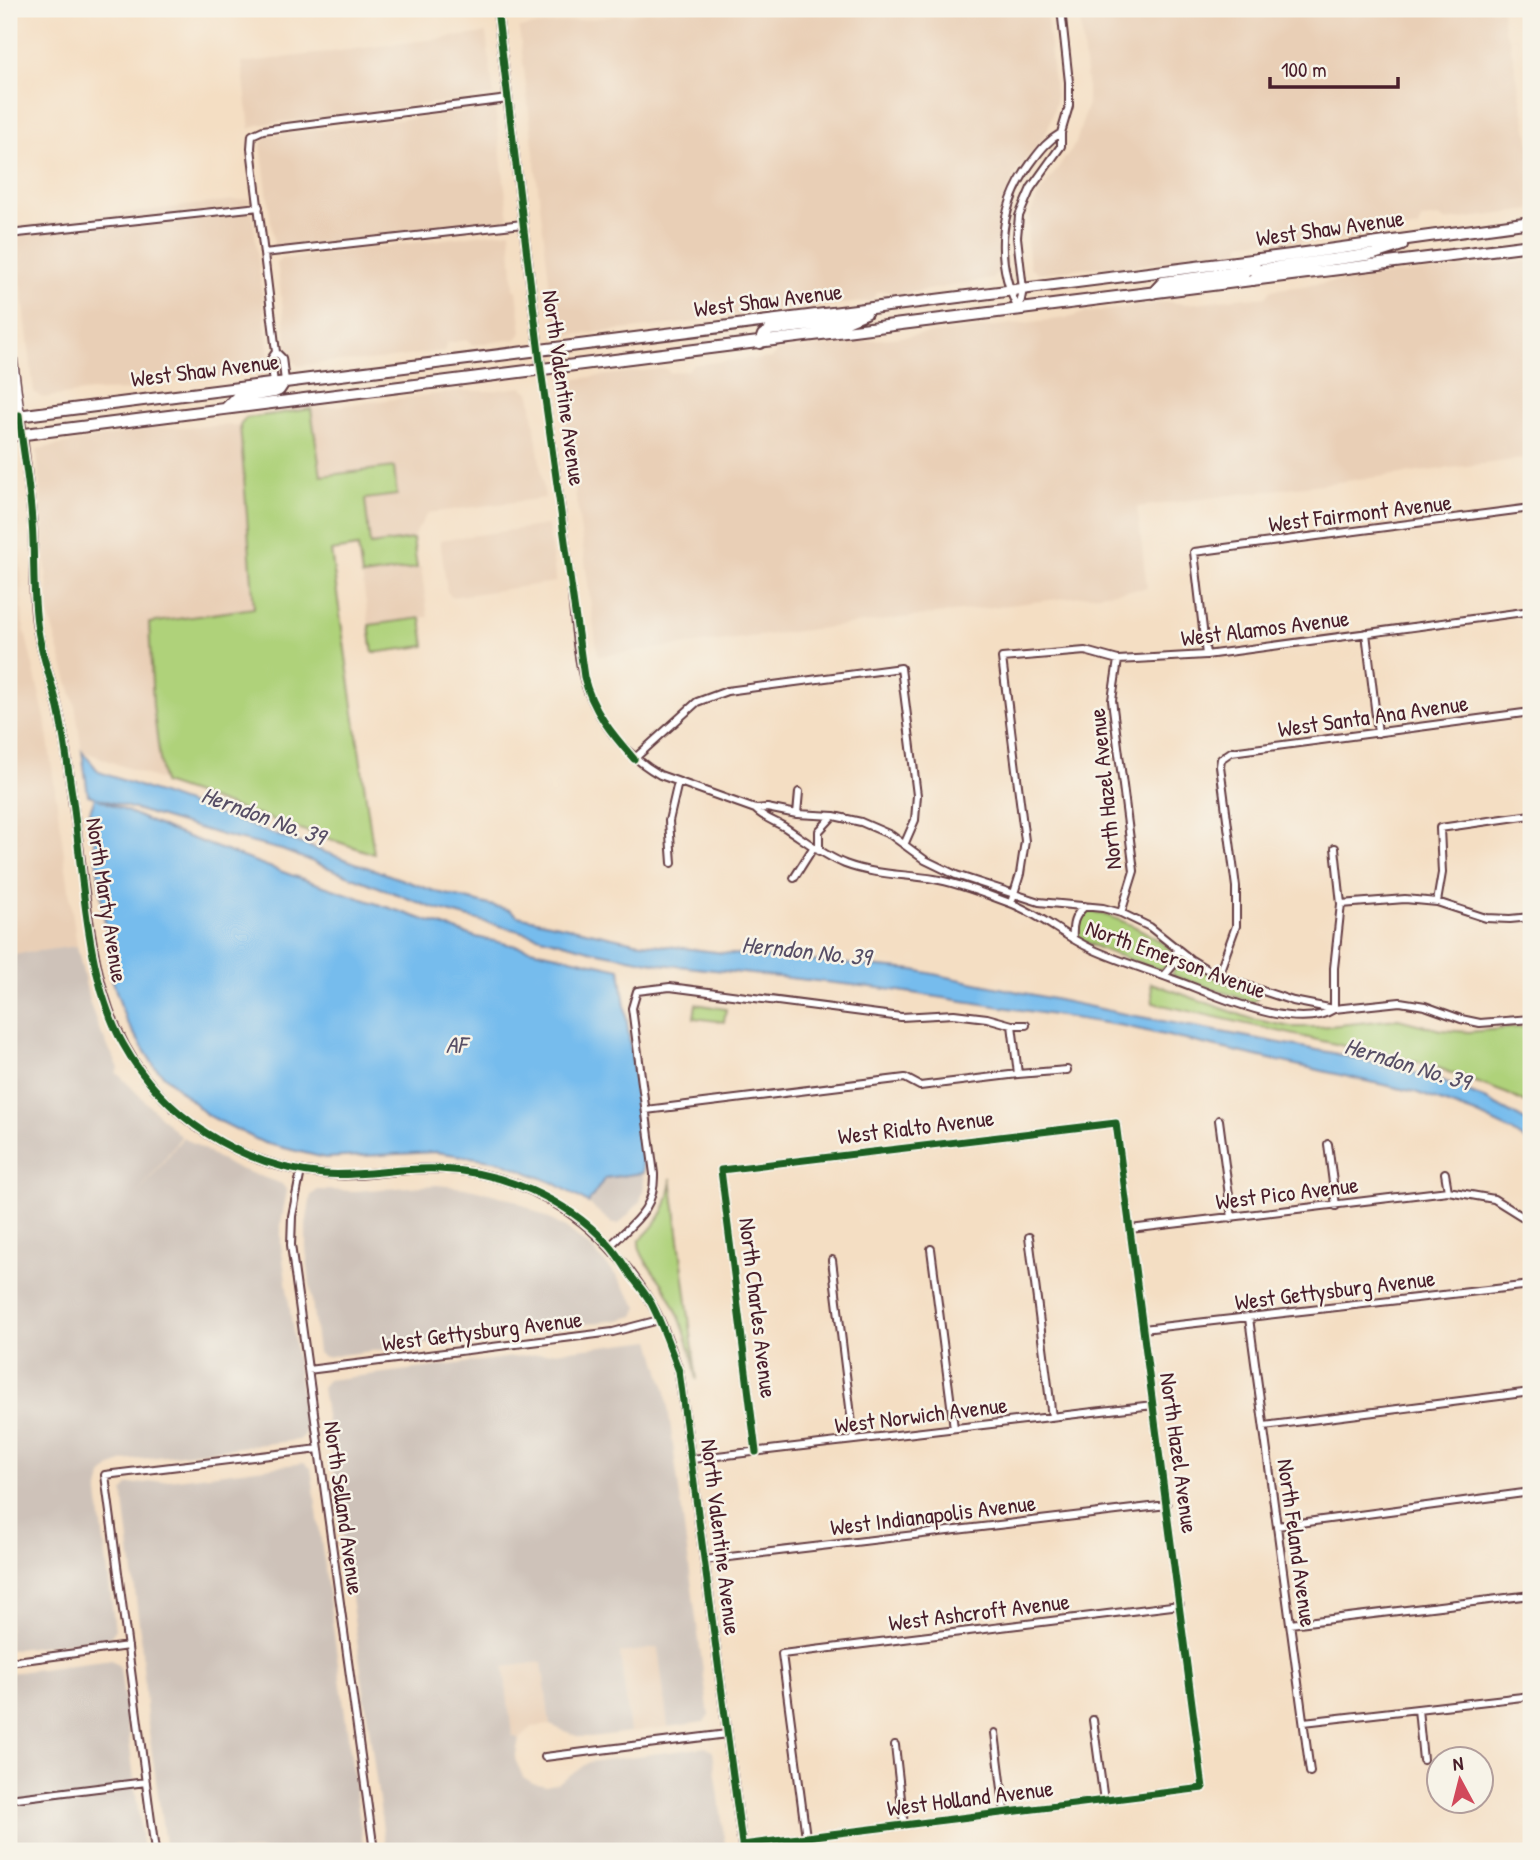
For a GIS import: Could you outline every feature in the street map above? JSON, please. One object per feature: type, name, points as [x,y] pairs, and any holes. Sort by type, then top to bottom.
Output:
[{"type":"main road","points":[[1530,9],[1531,19]]},
{"type":"main road","name":"West Shaw Avenue","points":[[14,416],[1009,291],[1531,222]]},
{"type":"main road","points":[[1254,280],[1256,272],[1263,269],[1374,254],[1431,235]]},
{"type":"main road","name":"West Shaw Avenue","points":[[9,436],[1531,245]]},
{"type":"main road","points":[[1153,293],[1163,282],[1245,271],[1253,267],[1257,259]]},
{"type":"main road","points":[[760,343],[763,335],[770,330],[847,321],[885,306]]},
{"type":"main road","points":[[226,408],[236,398],[279,390],[279,382]]},
{"type":"street","name":"North Valentine Avenue","points":[[497,9],[538,349],[584,677],[587,690],[605,725],[634,758]]},
{"type":"street","points":[[1019,311],[1023,289],[1017,237],[1019,216],[1031,188],[1061,146],[1061,133],[1069,106],[1070,88],[1061,9]]},
{"type":"street","points":[[279,382],[282,358],[276,352],[252,135],[257,131],[508,99]]},
{"type":"street","points":[[1019,311],[1009,291],[1003,232],[1009,202],[1019,181],[1048,140],[1061,133]]},
{"type":"street","points":[[9,234],[258,207]]},
{"type":"street","points":[[264,254],[523,224]]},
{"type":"street","name":"North Marty Avenue","points":[[9,326],[14,416],[21,435],[32,520],[33,590],[38,631],[61,719],[92,942],[105,1005],[123,1044],[143,1075],[184,1117],[231,1148],[276,1165],[301,1171],[346,1175],[439,1168],[484,1175],[527,1188],[555,1203],[576,1216],[610,1246]]},
{"type":"street","points":[[276,352],[271,359],[279,382]]},
{"type":"street","name":"West Fairmont Avenue","points":[[1206,654],[1194,552],[1531,508]]},
{"type":"street","name":"West Alamos Avenue","points":[[1014,895],[1025,841],[1002,658],[1085,651],[1118,660],[1206,654],[1531,611]]},
{"type":"street","points":[[1366,633],[1378,733]]},
{"type":"street","name":"North Hazel Avenue","points":[[1118,660],[1112,700],[1135,871],[1121,913]]},
{"type":"street","points":[[634,758],[697,702],[726,691],[901,668],[917,795],[915,820],[904,845]]},
{"type":"street","name":"West Santa Ana Avenue","points":[[1218,976],[1236,926],[1237,887],[1220,766],[1222,759],[1231,752],[1531,712]]},
{"type":"street","name":"North Emerson Avenue","points":[[634,758],[660,775],[755,809],[767,808],[861,821],[876,827],[937,867],[1014,895],[1039,902],[1085,906],[1121,913],[1150,927],[1218,976],[1279,998],[1334,1009],[1399,1002],[1425,1006],[1480,1023],[1531,1019]]},
{"type":"street","points":[[672,863],[669,812],[678,782]]},
{"type":"street","points":[[797,814],[799,792]]},
{"type":"street","name":"North Emerson Avenue","points":[[755,809],[763,817],[846,864],[866,870],[950,882],[1011,903],[1106,955],[1164,976],[1272,1013],[1312,1016],[1324,1015],[1334,1009]]},
{"type":"street","points":[[1437,902],[1442,865],[1440,828],[1531,815]]},
{"type":"street","points":[[794,878],[816,849],[823,824],[834,816]]},
{"type":"street","points":[[1334,1009],[1334,968],[1341,904],[1335,848]]},
{"type":"street","points":[[1011,903],[1014,895]]},
{"type":"street","points":[[1341,904],[1379,899],[1437,902],[1486,918],[1531,917]]},
{"type":"street","points":[[1073,939],[1073,921],[1085,906]]},
{"type":"street","points":[[1164,976],[1174,964],[1177,948]]},
{"type":"street","points":[[610,1246],[645,1212],[654,1192],[654,1174],[632,1009],[637,991],[670,987],[901,1017],[954,1014],[1026,1025]]},
{"type":"street","points":[[1013,1025],[1018,1074]]},
{"type":"street","points":[[646,1110],[905,1078],[920,1086],[1067,1070]]},
{"type":"street","points":[[1219,1120],[1232,1218]]},
{"type":"street","name":"North Hazel Avenue","points":[[1116,1123],[1203,1788]]},
{"type":"street","name":"West Rialto Avenue","points":[[721,1170],[1116,1123]]},
{"type":"street","points":[[1328,1144],[1336,1206]]},
{"type":"street","name":"North Charles Avenue","points":[[721,1170],[756,1452]]},
{"type":"street","name":"North Selland Avenue","points":[[301,1171],[292,1216],[291,1245],[374,1851]]},
{"type":"street","points":[[1445,1173],[1448,1191]]},
{"type":"street","name":"West Pico Avenue","points":[[1130,1229],[1448,1191],[1494,1199],[1531,1222]]},
{"type":"street","points":[[1029,1237],[1052,1417]]},
{"type":"street","name":"North Valentine Avenue","points":[[610,1246],[654,1307],[679,1371],[743,1848]]},
{"type":"street","points":[[930,1249],[954,1428]]},
{"type":"street","points":[[832,1261],[854,1440]]},
{"type":"street","name":"West Gettysburg Avenue","points":[[1143,1329],[1531,1285]]},
{"type":"street","name":"North Feland Avenue","points":[[1249,1318],[1310,1772]]},
{"type":"street","name":"West Gettysburg Avenue","points":[[308,1370],[613,1332],[659,1320]]},
{"type":"street","points":[[1264,1426],[1531,1392]]},
{"type":"street","name":"West Norwich Avenue","points":[[692,1459],[1153,1405]]},
{"type":"street","points":[[155,1851],[105,1475],[319,1449]]},
{"type":"street","points":[[1277,1526],[1531,1492]]},
{"type":"street","name":"West Indianapolis Avenue","points":[[704,1560],[1167,1505]]},
{"type":"street","points":[[1290,1624],[1531,1595]]},
{"type":"street","name":"West Ashcroft Avenue","points":[[806,1838],[782,1654],[1180,1605]]},
{"type":"street","points":[[9,1662],[128,1646]]},
{"type":"street","points":[[1304,1722],[1530,1696],[1531,1713]]},
{"type":"street","points":[[1418,1709],[1423,1760]]},
{"type":"street","points":[[1093,1720],[1104,1801]]},
{"type":"street","points":[[995,1733],[1005,1813]]},
{"type":"street","points":[[545,1757],[727,1734]]},
{"type":"street","points":[[895,1745],[904,1825]]},
{"type":"street","points":[[9,1800],[146,1782]]},
{"type":"street","name":"West Holland Avenue","points":[[743,1848],[1203,1788]]},
{"type":"shaded area","points":[[670,9],[1046,9],[1056,102],[1047,132],[1014,176],[999,210],[999,270],[992,279],[898,295],[885,291],[877,292],[872,301],[725,316],[720,312],[704,314],[699,322],[562,336],[555,330],[519,28]]},
{"type":"shaded area","points":[[1079,9],[1502,9],[1504,31],[1509,38],[1531,148],[1531,210],[1445,221],[1439,217],[1422,219],[1419,228],[1338,240],[1271,244],[1265,240],[1241,243],[1238,252],[1123,267],[1039,273],[1030,267],[1027,240],[1031,212],[1039,194],[1076,143],[1087,106]]},
{"type":"shaded area","points":[[486,33],[494,96],[258,125],[250,129],[242,63]]},
{"type":"shaded area","points":[[495,108],[509,220],[278,248],[274,246],[261,144],[267,136]]},
{"type":"shaded area","points":[[251,198],[270,364],[262,374],[168,382],[164,379],[142,382],[138,390],[91,391],[42,398],[34,392],[15,227]]},
{"type":"shaded area","points":[[510,231],[514,289],[517,291],[522,332],[516,339],[472,345],[466,340],[447,343],[444,351],[368,361],[298,366],[294,362],[290,365],[277,263],[281,259]]},
{"type":"shaded area","points":[[1531,261],[1531,458],[1137,507],[1147,588],[598,656],[561,388],[567,380],[665,368],[670,373],[688,370],[692,365],[772,358],[777,351],[1068,318],[1084,313],[1168,302],[1186,304],[1266,297],[1271,290]]},
{"type":"shaded area","points":[[522,387],[530,393],[545,498],[428,513],[411,540],[370,545],[365,499],[393,467],[321,476],[311,409],[463,391]]},
{"type":"shaded area","points":[[240,425],[254,609],[163,781],[82,751],[75,705],[50,620],[37,449],[154,428]]},
{"type":"shaded area","points":[[9,457],[18,516],[23,623],[45,718],[77,946],[9,955]]},
{"type":"shaded area","points":[[548,525],[556,582],[451,597],[447,591],[440,540]]},
{"type":"shaded area","points":[[421,567],[428,617],[369,625],[362,576]]},
{"type":"shaded area","points":[[77,946],[90,1004],[119,1068],[116,1072],[181,1137],[134,1199],[183,1137],[231,1166],[282,1184],[287,1191],[281,1223],[281,1244],[306,1428],[304,1436],[298,1440],[124,1461],[112,1466],[102,1476],[98,1494],[115,1630],[110,1637],[9,1650],[9,955]]},
{"type":"shaded area","points":[[643,1173],[644,1186],[640,1202],[619,1224],[613,1224],[588,1203],[605,1178]]},
{"type":"shaded area","points":[[437,1185],[474,1189],[514,1200],[564,1227],[593,1250],[614,1273],[638,1307],[634,1316],[324,1357],[318,1353],[306,1248],[306,1225],[311,1195],[318,1190],[356,1191]]},
{"type":"shaded area","points":[[651,1340],[666,1392],[709,1716],[704,1722],[668,1727],[658,1648],[620,1653],[630,1732],[591,1737],[579,1737],[550,1725],[542,1662],[504,1667],[512,1735],[519,1739],[515,1759],[523,1777],[546,1786],[558,1783],[589,1762],[707,1747],[713,1752],[725,1844],[719,1851],[386,1851],[322,1387],[328,1380]]},
{"type":"shaded area","points":[[304,1463],[311,1468],[364,1851],[166,1851],[147,1718],[141,1640],[123,1492],[128,1485]]},
{"type":"shaded area","points":[[658,1648],[668,1727],[630,1732],[620,1653]]},
{"type":"shaded area","points":[[112,1660],[120,1667],[143,1851],[9,1851],[9,1673]]},
{"type":"shaded area","points":[[542,1662],[550,1725],[532,1727],[519,1739],[512,1735],[504,1667]]},
{"type":"green space","points":[[311,409],[321,476],[394,467],[397,495],[365,499],[370,545],[413,539],[417,568],[362,576],[358,547],[331,551],[374,854],[163,783],[153,706],[149,623],[254,608],[240,425],[246,418]]},
{"type":"green space","points":[[421,618],[425,646],[373,653],[369,625]]},
{"type":"green space","points":[[1090,911],[1132,925],[1161,942],[1170,949],[1167,965],[1162,970],[1086,942],[1079,935],[1077,925],[1081,916]]},
{"type":"green space","points":[[1180,956],[1217,979],[1256,994],[1257,999],[1252,1002],[1172,975]]},
{"type":"green space","points":[[1151,983],[1252,1019],[1291,1027],[1398,1019],[1441,1030],[1469,1032],[1531,1026],[1531,1106],[1508,1094],[1433,1066],[1153,1003]]},
{"type":"green space","points":[[696,1004],[726,1009],[724,1022],[694,1018]]},
{"type":"green space","points":[[671,1178],[697,1380],[681,1321],[665,1288],[645,1259],[639,1241],[657,1221],[666,1205]]},
{"type":"water","name":"AF","points":[[82,751],[99,772],[437,892],[510,910],[518,916],[635,942],[732,954],[914,970],[1120,1013],[1333,1053],[1437,1079],[1485,1099],[1531,1124],[1531,1144],[1512,1131],[1476,1114],[1415,1092],[1124,1026],[880,988],[660,964],[593,951],[433,908],[282,850],[97,798],[169,830],[291,875],[476,937],[620,969],[640,1120],[643,1173],[605,1178],[588,1203],[554,1183],[499,1161],[435,1152],[325,1158],[264,1143],[207,1115],[155,1067],[126,1021],[113,982],[90,811],[95,797],[88,795]]},
{"type":"cycle path","points":[[497,9],[541,370],[584,677],[598,711],[634,759]]},
{"type":"cycle path","points":[[19,415],[31,509],[38,630],[63,731],[83,894],[94,958],[101,989],[123,1044],[140,1071],[182,1116],[234,1149],[263,1161],[324,1174],[439,1169],[508,1181],[552,1200],[572,1213],[617,1255],[652,1305],[679,1371],[743,1851]]},
{"type":"cycle path","points":[[742,1845],[1203,1788],[1116,1123],[721,1170],[756,1452]]},
{"type":"water label","name":"Herndon No. 39","points":[[263,816]]},
{"type":"water label","name":"Herndon No. 39","points":[[806,951]]},
{"type":"water label","name":"Herndon No. 39","points":[[1407,1064]]}]
